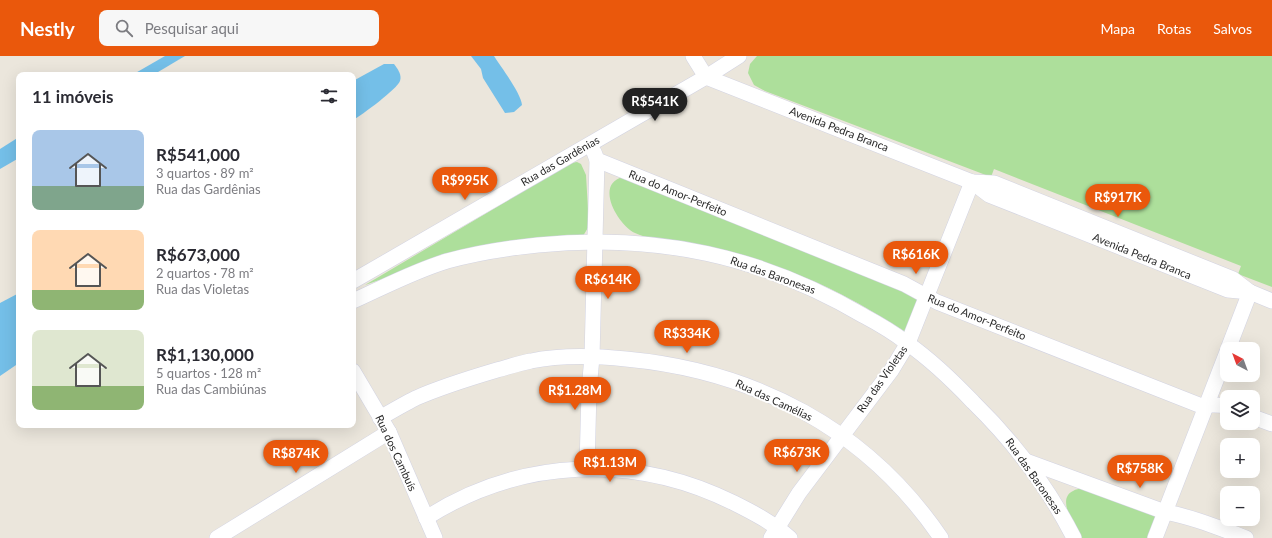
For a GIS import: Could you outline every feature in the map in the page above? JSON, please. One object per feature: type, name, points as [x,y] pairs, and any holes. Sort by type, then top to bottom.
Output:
[{"type":"street","points":[[693,56],[706,77]]},
{"type":"street","name":"Rua das Gardênias","points":[[356,280],[706,77],[739,56]]},
{"type":"street","name":"Avenida Pedra Branca","points":[[706,77],[972,182],[989,195],[1199,279],[1228,290],[1250,292],[1272,301]]},
{"type":"street","points":[[587,468],[596,241],[597,160],[591,143]]},
{"type":"street","name":"Rua do Amor-Perfeito","points":[[597,160],[896,281],[927,297],[1192,402],[1206,406],[1216,404],[1220,405]]},
{"type":"street","name":"Rua das Violetas","points":[[774,533],[799,493],[891,371],[908,343],[972,182]]},
{"type":"street","name":"Rua das Baronesas","points":[[356,300],[418,271],[448,261],[481,253],[560,243],[596,241],[630,242],[677,248],[727,258],[767,270],[807,286],[843,303],[908,343],[955,384],[987,416],[1026,461],[1049,494],[1074,538]]},
{"type":"street","points":[[1231,342],[1250,292]]},
{"type":"street","name":"Rua das Camélias","points":[[380,418],[415,399],[440,388],[532,360],[592,357],[647,361],[678,366],[709,373],[743,384],[815,418],[866,454],[890,476],[910,496],[941,538]]},
{"type":"street","points":[[1155,538],[1220,370]]},
{"type":"street","name":"Rua dos Cambuís","points":[[356,376],[389,432],[426,518],[430,536]]},
{"type":"street","points":[[1260,420],[1272,424]]},
{"type":"street","points":[[217,538],[389,432]]},
{"type":"street","points":[[1026,461],[1165,512],[1198,520],[1246,538]]},
{"type":"street","points":[[426,518],[446,505],[472,493],[517,478],[562,470],[587,468],[632,471],[661,476],[687,483],[719,495],[749,510],[774,533],[790,538]]},
{"type":"green space","points":[[757,56],[1272,56],[1272,287],[1238,274],[1241,266],[994,169],[991,177],[765,91],[754,85],[748,73],[750,64]]},
{"type":"green space","points":[[577,162],[581,164],[586,175],[589,226],[583,236],[411,269],[365,285],[571,163]]},
{"type":"green space","points":[[623,177],[918,296],[921,299],[907,331],[904,331],[874,312],[829,288],[762,261],[731,253],[653,239],[635,233],[628,229],[616,214],[610,196],[610,188],[614,181]]},
{"type":"green space","points":[[1082,488],[1158,515],[1149,538],[1080,538],[1068,513],[1066,500],[1068,495],[1073,491]]},
{"type":"water","points":[[165,56],[185,56],[158,72],[137,72]]},
{"type":"water","points":[[471,56],[494,56],[515,87],[522,105],[514,112],[505,113],[483,78],[481,69]]},
{"type":"water","points":[[384,64],[394,64],[400,74],[400,81],[386,96],[356,118],[356,79]]},
{"type":"water","points":[[16,139],[16,160],[0,169],[0,149]]},
{"type":"water","points":[[16,295],[16,365],[0,376],[0,303]]}]
